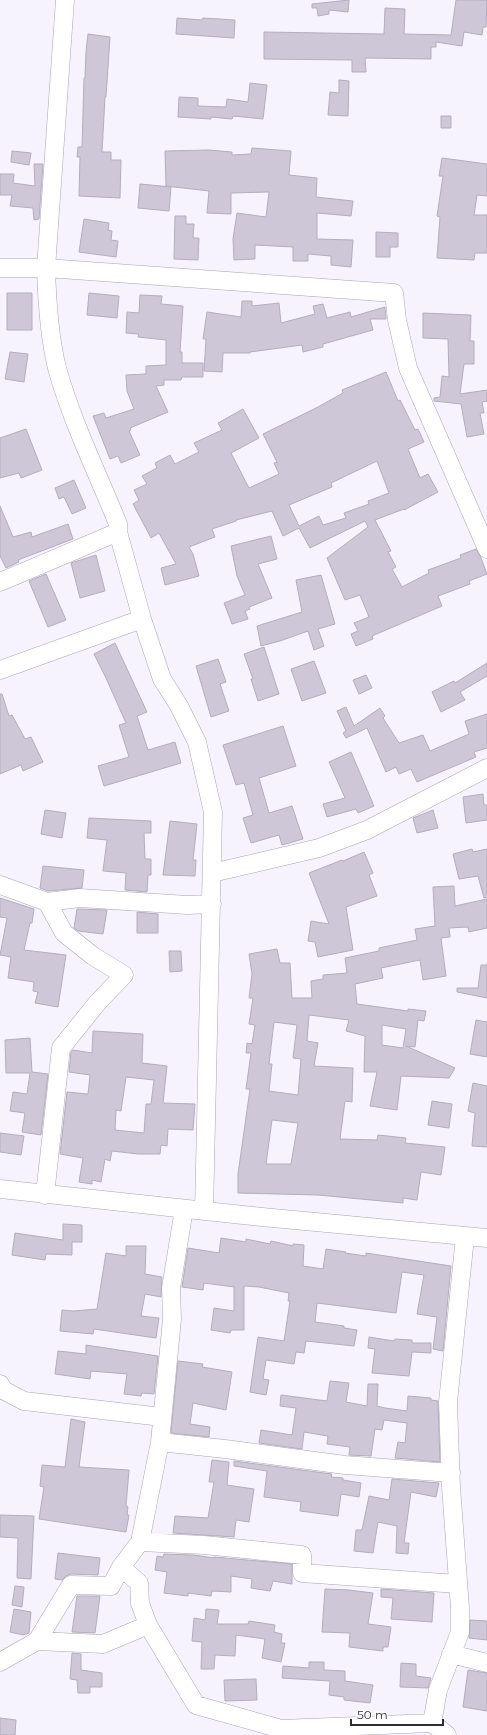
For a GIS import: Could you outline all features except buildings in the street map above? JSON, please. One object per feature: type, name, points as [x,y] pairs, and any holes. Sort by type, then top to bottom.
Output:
[{"type":"street","points":[[65,0],[46,268],[47,305],[57,366],[71,412],[118,524],[118,532],[142,619],[162,679],[179,706],[197,742],[213,812],[204,1211]]},
{"type":"street","points":[[0,268],[46,268],[394,293],[397,320],[408,368],[487,549]]},
{"type":"street","points":[[0,582],[118,532]]},
{"type":"street","points":[[0,670],[142,619]]},
{"type":"street","points":[[212,873],[319,848],[366,830],[487,768]]},
{"type":"street","points":[[0,886],[48,902],[80,898],[187,905],[212,904]]},
{"type":"street","points":[[45,1195],[61,1048],[98,1002],[124,976],[93,956],[64,933],[48,902]]},
{"type":"street","points":[[0,1190],[487,1238]]},
{"type":"street","points":[[37,1642],[71,1585],[111,1586],[121,1567],[140,1542],[160,1442],[172,1319],[171,1288],[184,1209]]},
{"type":"street","points":[[432,1723],[438,1690],[460,1632],[460,1608],[448,1402],[465,1237]]},
{"type":"street","points":[[1,1388],[24,1401],[162,1417]]},
{"type":"street","points":[[160,1442],[345,1465],[451,1473]]},
{"type":"street","points":[[140,1542],[204,1545],[302,1555],[302,1574],[458,1584]]},
{"type":"street","points":[[121,1567],[139,1583],[140,1603],[148,1625],[196,1705],[281,1729],[432,1723],[447,1735]]},
{"type":"street","points":[[0,1662],[37,1642],[103,1644],[148,1625]]},
{"type":"street","points":[[451,1654],[487,1663]]}]
